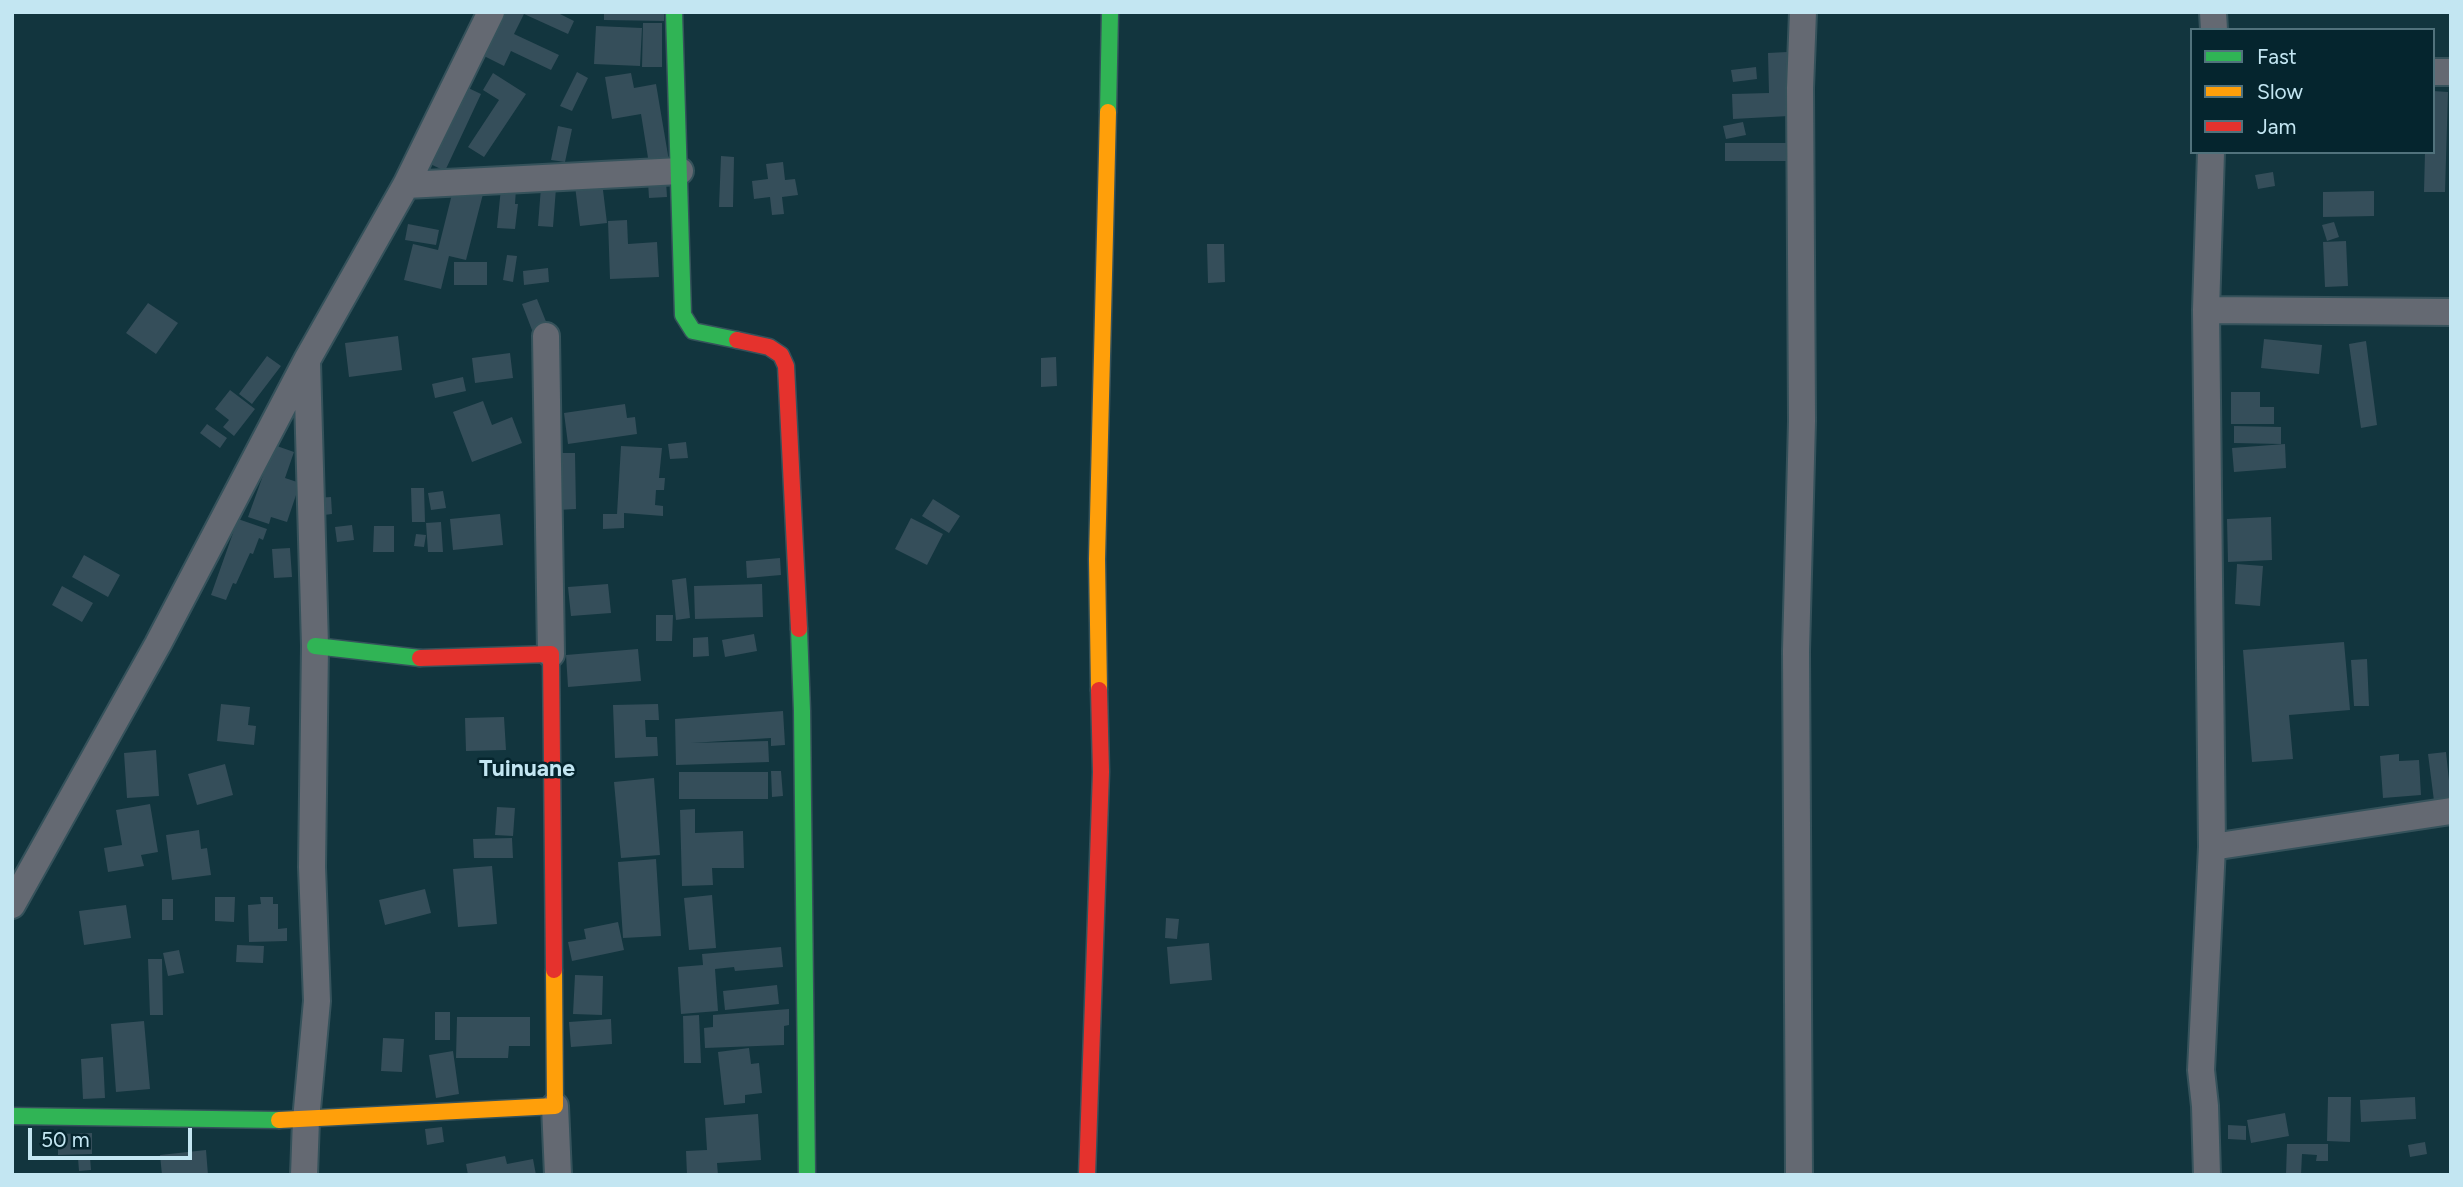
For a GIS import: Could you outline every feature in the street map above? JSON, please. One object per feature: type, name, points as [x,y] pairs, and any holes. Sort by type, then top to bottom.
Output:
[{"type":"street","points":[[12,905],[158,644],[307,360],[406,185],[491,12]]},
{"type":"street","points":[[674,12],[682,315],[693,331],[769,347],[781,355],[788,378],[802,711],[807,1175]]},
{"type":"street","points":[[1087,1175],[1101,772],[1097,559],[1110,12]]},
{"type":"street","points":[[1799,1175],[1796,651],[1802,421],[1800,88],[1803,12]]},
{"type":"street","points":[[2207,1175],[2201,1070],[2213,847],[2206,310],[2211,154]]},
{"type":"street","points":[[406,185],[680,171]]},
{"type":"street","points":[[2206,310],[2451,312]]},
{"type":"street","points":[[545,336],[558,1175]]},
{"type":"street","points":[[304,1175],[306,1120],[317,1001],[312,867],[315,646],[307,360]]},
{"type":"street","points":[[315,646],[427,659],[551,654]]},
{"type":"street","points":[[2213,847],[2451,811]]},
{"type":"street","points":[[12,1116],[306,1120],[555,1106]]},
{"type":"building","points":[[503,12],[556,12],[574,21],[568,34],[524,14],[514,34],[559,55],[551,70],[511,51],[504,66],[482,55]]},
{"type":"building","points":[[604,12],[664,12],[664,21],[604,20]]},
{"type":"building","points":[[643,23],[662,23],[662,67],[642,67]]},
{"type":"building","points":[[596,26],[642,28],[640,66],[594,64]]},
{"type":"building","points":[[1787,52],[1789,116],[1733,119],[1732,94],[1769,93],[1768,53]]},
{"type":"building","points":[[1756,67],[1757,79],[1733,82],[1731,70]]},
{"type":"building","points":[[577,72],[588,78],[572,111],[560,106]]},
{"type":"building","points":[[493,73],[526,94],[484,157],[468,147],[499,100],[483,90]]},
{"type":"building","points":[[631,73],[634,88],[656,84],[669,161],[649,164],[641,114],[612,119],[605,77]]},
{"type":"building","points":[[462,85],[481,94],[445,171],[426,162]]},
{"type":"building","points":[[2435,91],[2448,92],[2445,192],[2424,192],[2425,154],[2435,154]]},
{"type":"building","points":[[1743,122],[1746,135],[1726,139],[1723,126]]},
{"type":"building","points":[[558,126],[572,129],[565,162],[551,160]]},
{"type":"building","points":[[1725,143],[1788,143],[1788,161],[1725,161]]},
{"type":"building","points":[[721,156],[734,157],[733,207],[719,207]]},
{"type":"building","points":[[783,162],[785,180],[795,179],[798,195],[782,197],[784,214],[772,215],[770,197],[754,199],[752,181],[768,179],[766,164]]},
{"type":"building","points":[[2273,172],[2275,186],[2258,189],[2255,175]]},
{"type":"building","points":[[666,181],[667,197],[649,198],[648,182]]},
{"type":"building","points":[[602,182],[607,223],[580,226],[575,186]]},
{"type":"building","points":[[541,187],[556,188],[553,227],[538,226]]},
{"type":"building","points":[[501,188],[516,189],[515,204],[518,204],[515,229],[497,228]]},
{"type":"building","points":[[453,190],[483,194],[466,260],[449,256],[441,289],[404,280],[413,244],[438,250]]},
{"type":"building","points":[[2374,191],[2374,216],[2323,217],[2323,192]]},
{"type":"building","points":[[627,220],[628,244],[657,242],[659,277],[610,279],[608,221]]},
{"type":"building","points":[[2334,222],[2339,237],[2327,241],[2322,225]]},
{"type":"building","points":[[408,224],[439,230],[436,245],[405,240]]},
{"type":"building","points":[[2346,241],[2348,286],[2325,287],[2323,242]]},
{"type":"building","points":[[1207,244],[1224,244],[1225,282],[1208,283]]},
{"type":"building","points":[[507,255],[517,256],[513,282],[503,280]]},
{"type":"building","points":[[454,262],[487,262],[487,285],[454,285]]},
{"type":"building","points":[[548,268],[549,282],[524,285],[523,271]]},
{"type":"building","points":[[537,299],[547,324],[532,330],[522,304]]},
{"type":"building","points":[[148,303],[178,323],[156,354],[126,333]]},
{"type":"building","points":[[398,336],[402,370],[349,377],[345,343]]},
{"type":"building","points":[[2264,339],[2322,345],[2319,374],[2261,368]]},
{"type":"building","points":[[2366,341],[2377,425],[2361,428],[2349,344]]},
{"type":"building","points":[[510,353],[513,378],[475,383],[472,358]]},
{"type":"building","points":[[267,356],[281,366],[252,404],[239,394]]},
{"type":"building","points":[[1056,357],[1057,386],[1041,387],[1041,358]]},
{"type":"building","points":[[463,377],[466,391],[435,398],[432,384]]},
{"type":"building","points":[[230,390],[255,409],[234,436],[223,427],[229,420],[215,409]]},
{"type":"building","points":[[2231,392],[2260,392],[2260,407],[2274,407],[2274,424],[2231,424]]},
{"type":"building","points":[[483,401],[492,425],[512,417],[522,443],[472,462],[453,412]]},
{"type":"building","points":[[625,404],[627,418],[635,417],[637,434],[568,444],[564,413]]},
{"type":"building","points":[[207,424],[227,438],[220,448],[200,433]]},
{"type":"building","points":[[2234,426],[2281,427],[2281,444],[2234,443]]},
{"type":"building","points":[[686,442],[688,458],[670,459],[668,444]]},
{"type":"building","points":[[2285,444],[2286,468],[2234,472],[2232,448]]},
{"type":"building","points":[[274,445],[294,452],[285,478],[300,483],[287,522],[271,517],[269,524],[248,517]]},
{"type":"building","points":[[621,446],[662,448],[659,478],[665,478],[664,490],[656,490],[655,505],[663,506],[663,516],[624,513],[624,528],[603,529],[603,514],[617,514]]},
{"type":"building","points":[[556,453],[575,453],[576,509],[557,510]]},
{"type":"building","points":[[411,488],[424,488],[425,522],[412,522]]},
{"type":"building","points":[[443,491],[446,508],[431,510],[428,493]]},
{"type":"building","points":[[331,497],[332,514],[316,516],[315,498]]},
{"type":"building","points":[[933,499],[960,516],[949,533],[922,516]]},
{"type":"building","points":[[500,514],[503,545],[453,550],[450,519]]},
{"type":"building","points":[[2271,517],[2272,560],[2228,562],[2227,519]]},
{"type":"building","points":[[911,518],[943,534],[927,565],[895,549]]},
{"type":"building","points":[[238,519],[267,529],[263,540],[259,538],[253,554],[250,553],[226,600],[211,595]]},
{"type":"building","points":[[441,522],[443,552],[428,552],[426,523]]},
{"type":"building","points":[[352,525],[354,540],[337,542],[335,527]]},
{"type":"building","points":[[374,526],[394,526],[394,552],[373,552]]},
{"type":"building","points":[[416,534],[426,535],[424,547],[414,546]]},
{"type":"building","points":[[290,548],[292,577],[274,578],[272,549]]},
{"type":"building","points":[[84,555],[120,575],[108,597],[72,577]]},
{"type":"building","points":[[780,558],[781,575],[747,578],[746,561]]},
{"type":"building","points":[[2237,564],[2263,566],[2260,606],[2235,604]]},
{"type":"building","points":[[686,578],[690,618],[676,620],[672,580]]},
{"type":"building","points":[[608,584],[611,613],[571,616],[568,587]]},
{"type":"building","points":[[762,584],[763,617],[695,619],[694,586]]},
{"type":"building","points":[[62,586],[93,603],[82,622],[52,605]]},
{"type":"building","points":[[656,615],[673,615],[672,641],[656,641]]},
{"type":"building","points":[[754,634],[757,651],[725,657],[722,640]]},
{"type":"building","points":[[708,637],[709,656],[693,657],[693,638]]},
{"type":"building","points":[[2344,642],[2350,710],[2289,715],[2293,759],[2252,762],[2243,650]]},
{"type":"building","points":[[638,649],[641,681],[568,687],[566,655]]},
{"type":"building","points":[[2367,659],[2369,706],[2354,706],[2351,660]]},
{"type":"building","points":[[221,704],[250,707],[248,725],[256,726],[254,745],[217,741]]},
{"type":"building","points":[[658,704],[659,720],[645,720],[646,737],[657,737],[658,756],[615,758],[613,705]]},
{"type":"building","points":[[783,711],[785,745],[771,746],[771,738],[691,743],[768,741],[769,762],[676,765],[675,719]]},
{"type":"building","points":[[504,717],[506,750],[466,751],[465,718]]},
{"type":"building","points":[[156,750],[159,796],[127,798],[124,753]]},
{"type":"building","points":[[2446,752],[2451,800],[2434,801],[2428,754]]},
{"type":"building","points":[[2399,754],[2399,761],[2419,760],[2421,795],[2383,798],[2380,756]]},
{"type":"building","points":[[225,764],[233,795],[197,805],[188,774]]},
{"type":"building","points":[[771,771],[781,771],[783,796],[772,797]]},
{"type":"building","points":[[679,772],[768,772],[768,799],[679,799]]},
{"type":"building","points":[[654,778],[660,855],[621,858],[614,782]]},
{"type":"building","points":[[150,804],[158,852],[141,855],[144,866],[108,872],[104,848],[122,845],[116,810]]},
{"type":"building","points":[[497,807],[515,808],[513,836],[495,835]]},
{"type":"building","points":[[695,809],[695,833],[743,831],[744,868],[712,868],[713,885],[682,886],[680,810]]},
{"type":"building","points":[[199,830],[201,849],[207,848],[211,875],[172,880],[166,835]]},
{"type":"building","points":[[512,838],[513,858],[474,858],[473,839]]},
{"type":"building","points":[[656,859],[661,936],[623,938],[618,862]]},
{"type":"building","points":[[492,866],[497,924],[458,927],[453,869]]},
{"type":"building","points":[[425,889],[431,913],[385,925],[379,900]]},
{"type":"building","points":[[712,895],[716,948],[689,950],[684,898]]},
{"type":"building","points":[[215,897],[235,897],[234,922],[215,921]]},
{"type":"building","points":[[260,897],[273,897],[273,904],[278,904],[278,929],[287,928],[287,941],[249,942],[248,905],[261,904]]},
{"type":"building","points":[[162,899],[173,899],[173,920],[162,920]]},
{"type":"building","points":[[126,905],[131,938],[84,945],[79,911]]},
{"type":"building","points":[[1166,918],[1179,919],[1177,939],[1165,938]]},
{"type":"building","points":[[618,922],[624,950],[572,961],[568,942],[586,939],[584,929]]},
{"type":"building","points":[[1209,943],[1212,980],[1170,984],[1167,947]]},
{"type":"building","points":[[237,945],[264,946],[263,963],[236,962]]},
{"type":"building","points":[[781,947],[783,967],[735,971],[734,967],[715,969],[718,1011],[681,1014],[678,967],[703,965],[702,954]]},
{"type":"building","points":[[179,950],[184,973],[168,976],[163,953]]},
{"type":"building","points":[[148,959],[162,959],[163,1015],[150,1015]]},
{"type":"building","points":[[575,975],[603,976],[602,1015],[573,1014]]},
{"type":"building","points":[[777,985],[779,1004],[725,1010],[723,991]]},
{"type":"building","points":[[789,1009],[789,1025],[784,1026],[784,1045],[705,1048],[704,1028],[713,1027],[713,1015]]},
{"type":"building","points":[[435,1012],[450,1012],[450,1040],[435,1040]]},
{"type":"building","points":[[699,1015],[701,1063],[684,1063],[683,1016]]},
{"type":"building","points":[[457,1017],[530,1017],[530,1046],[509,1046],[508,1058],[456,1058]]},
{"type":"building","points":[[611,1019],[612,1044],[571,1047],[569,1022]]},
{"type":"building","points":[[144,1021],[150,1089],[116,1092],[111,1024]]},
{"type":"building","points":[[383,1038],[404,1039],[402,1072],[381,1071]]},
{"type":"building","points":[[749,1048],[751,1064],[759,1063],[762,1093],[745,1095],[745,1103],[724,1105],[718,1052]]},
{"type":"building","points":[[453,1051],[459,1094],[436,1098],[429,1055]]},
{"type":"building","points":[[103,1057],[105,1098],[83,1099],[81,1059]]},
{"type":"building","points":[[2328,1097],[2351,1097],[2350,1142],[2327,1141]]},
{"type":"building","points":[[2415,1097],[2416,1119],[2361,1122],[2360,1100]]},
{"type":"building","points":[[2285,1113],[2289,1136],[2251,1143],[2247,1120]]},
{"type":"building","points":[[758,1114],[761,1160],[717,1163],[718,1175],[687,1175],[686,1151],[707,1150],[705,1118]]},
{"type":"building","points":[[2228,1125],[2246,1126],[2246,1140],[2228,1139]]},
{"type":"building","points":[[442,1127],[444,1142],[427,1145],[425,1129]]},
{"type":"building","points":[[92,1133],[92,1154],[58,1155],[58,1134]]},
{"type":"building","points":[[2425,1142],[2427,1154],[2410,1157],[2408,1145]]},
{"type":"building","points":[[2287,1144],[2328,1144],[2328,1161],[2316,1161],[2317,1155],[2302,1154],[2301,1175],[2286,1175]]},
{"type":"building","points":[[206,1150],[208,1175],[162,1175],[160,1155]]},
{"type":"building","points":[[505,1156],[507,1164],[533,1159],[536,1175],[468,1175],[466,1164]]},
{"type":"building","points":[[90,1157],[91,1170],[79,1171],[78,1158]]},
{"type":"traffic: fast","points":[[674,12],[683,315],[693,331],[737,340]]},
{"type":"traffic: fast","points":[[1108,112],[1110,12]]},
{"type":"traffic: fast","points":[[799,629],[807,1175]]},
{"type":"traffic: fast","points":[[315,646],[420,658]]},
{"type":"traffic: fast","points":[[12,1116],[279,1120]]},
{"type":"traffic: slow","points":[[1099,690],[1097,559],[1108,112]]},
{"type":"traffic: slow","points":[[279,1120],[555,1106],[554,970]]},
{"type":"traffic: jam","points":[[737,340],[769,347],[781,355],[786,366],[799,629]]},
{"type":"traffic: jam","points":[[420,658],[551,654],[554,970]]},
{"type":"traffic: jam","points":[[1087,1175],[1101,772],[1099,690]]},
{"type":"district","name":"Tuinuane","points":[[527,769]]}]
